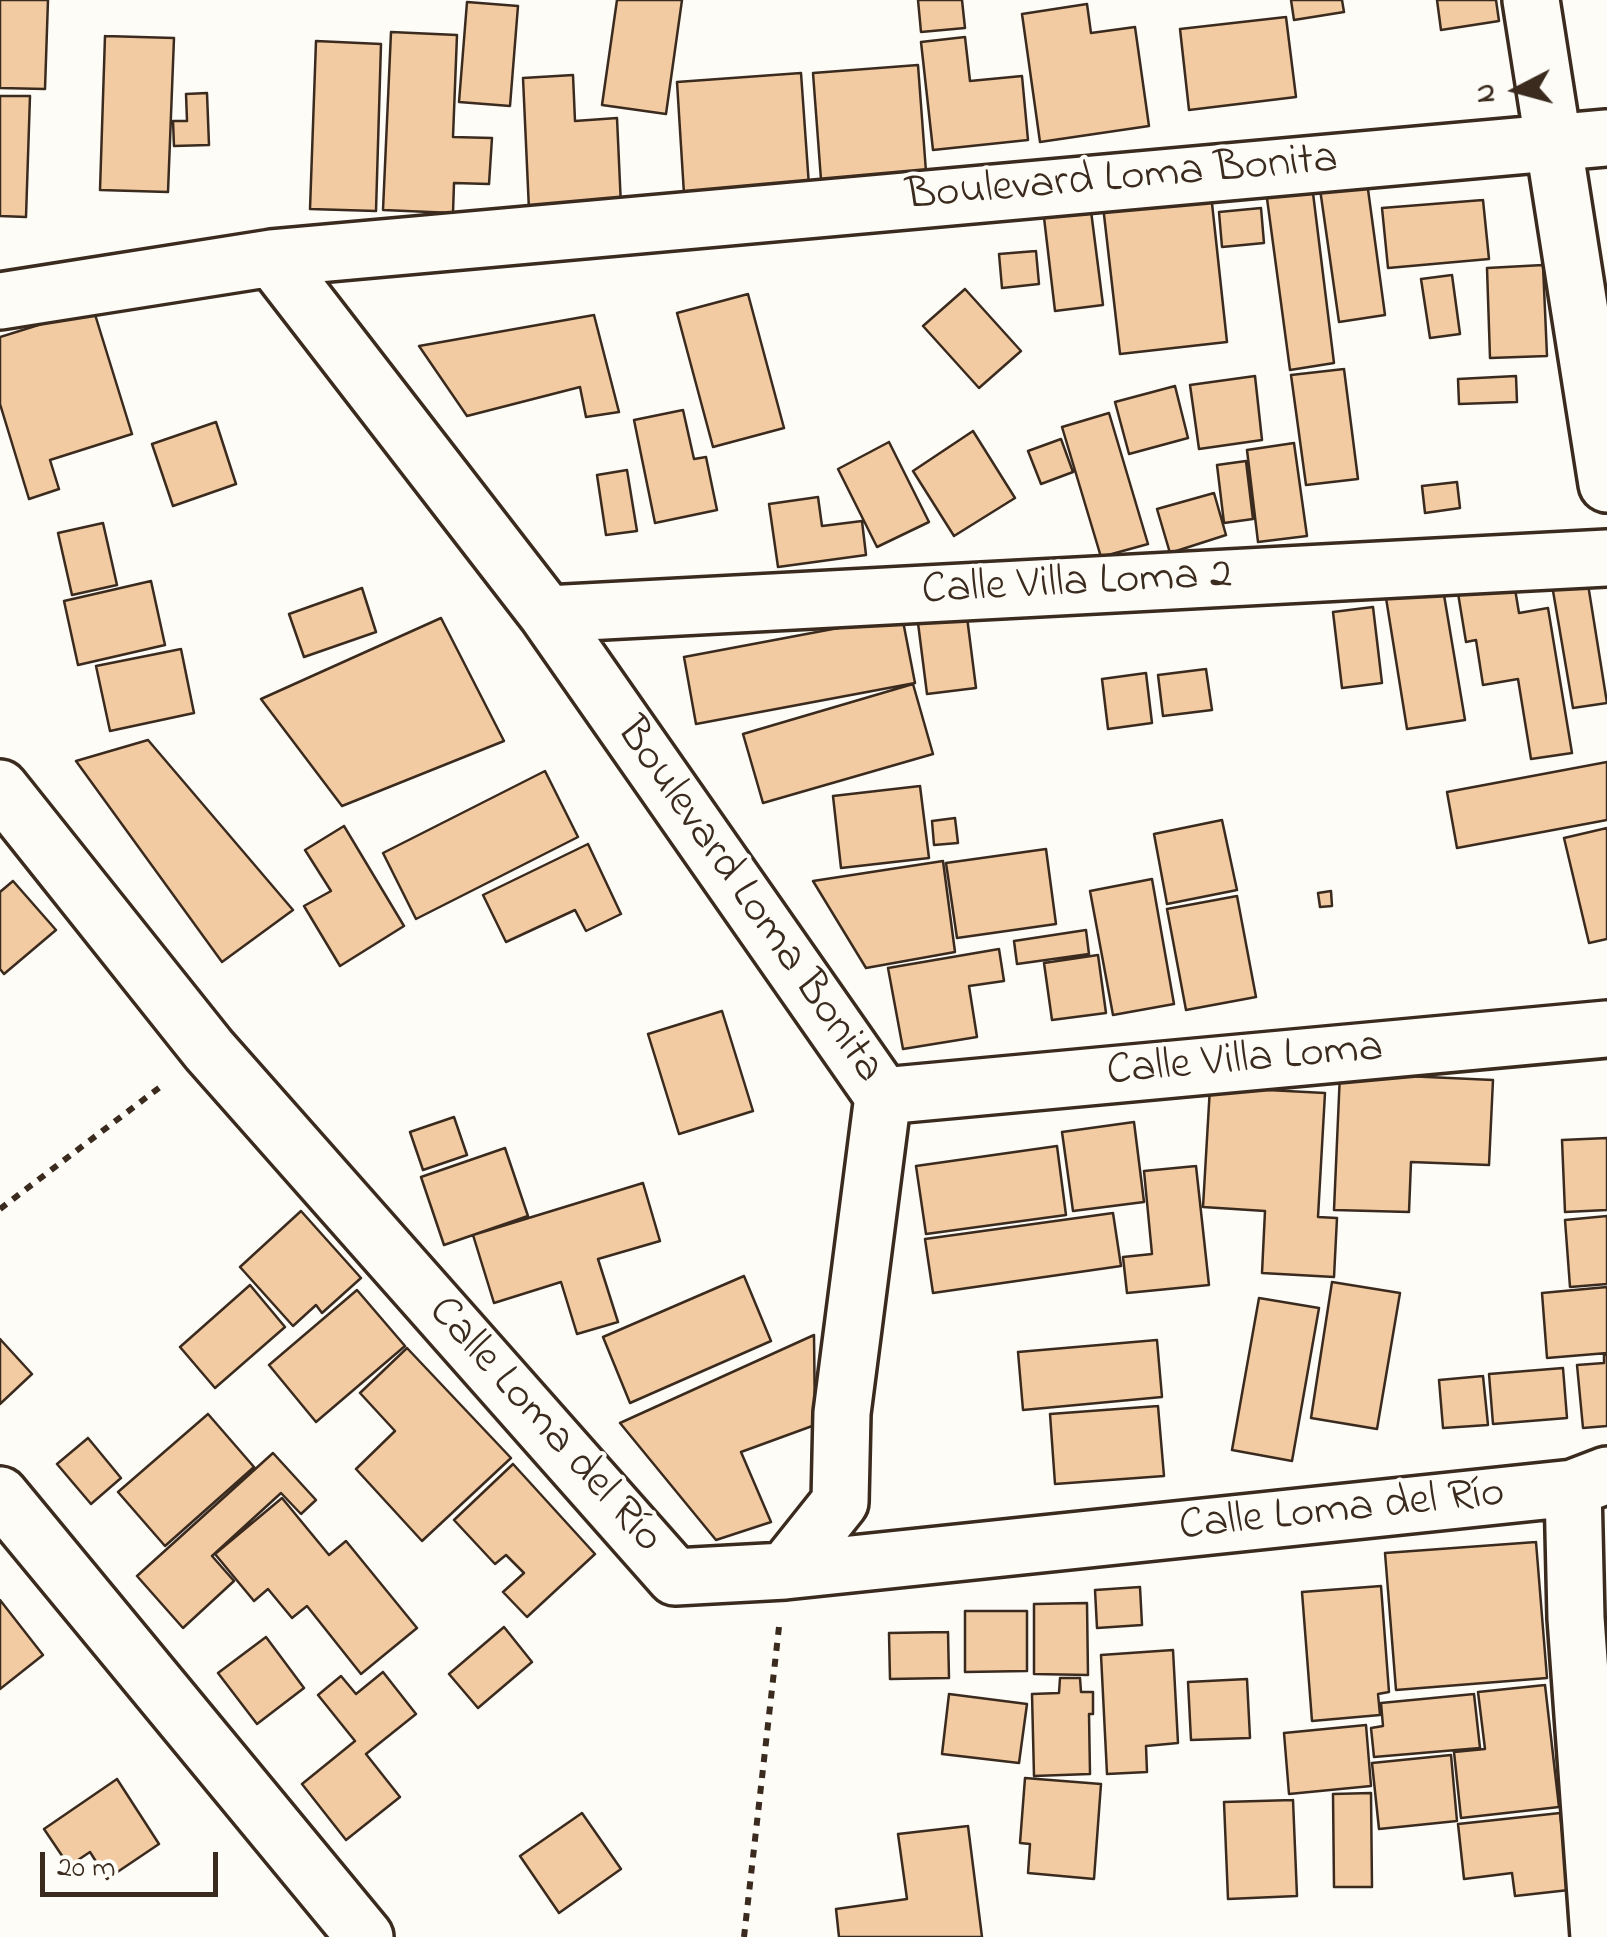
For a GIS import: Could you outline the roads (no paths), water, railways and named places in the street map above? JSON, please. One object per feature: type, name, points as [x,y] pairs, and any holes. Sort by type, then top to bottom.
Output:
[{"type":"street","points":[[1531,0],[1581,140],[1607,484]]},
{"type":"street","name":"Boulevard Loma Bonita","points":[[0,301],[272,258],[1581,140]]},
{"type":"street","name":"Boulevard Loma Bonita","points":[[272,258],[548,614],[883,1096],[842,1413],[840,1502],[786,1571]]},
{"type":"street","name":"Calle Villa Loma 2","points":[[548,614],[1607,558]]},
{"type":"street","name":"Calle Loma del Río","points":[[0,788],[209,1050],[675,1577],[786,1571],[1590,1481]]},
{"type":"street","name":"Calle Villa Loma","points":[[883,1096],[1607,1030]]},
{"type":"street","points":[[1590,1481],[1576,1618],[1599,1937]]},
{"type":"street","points":[[0,1495],[365,1937]]}]
